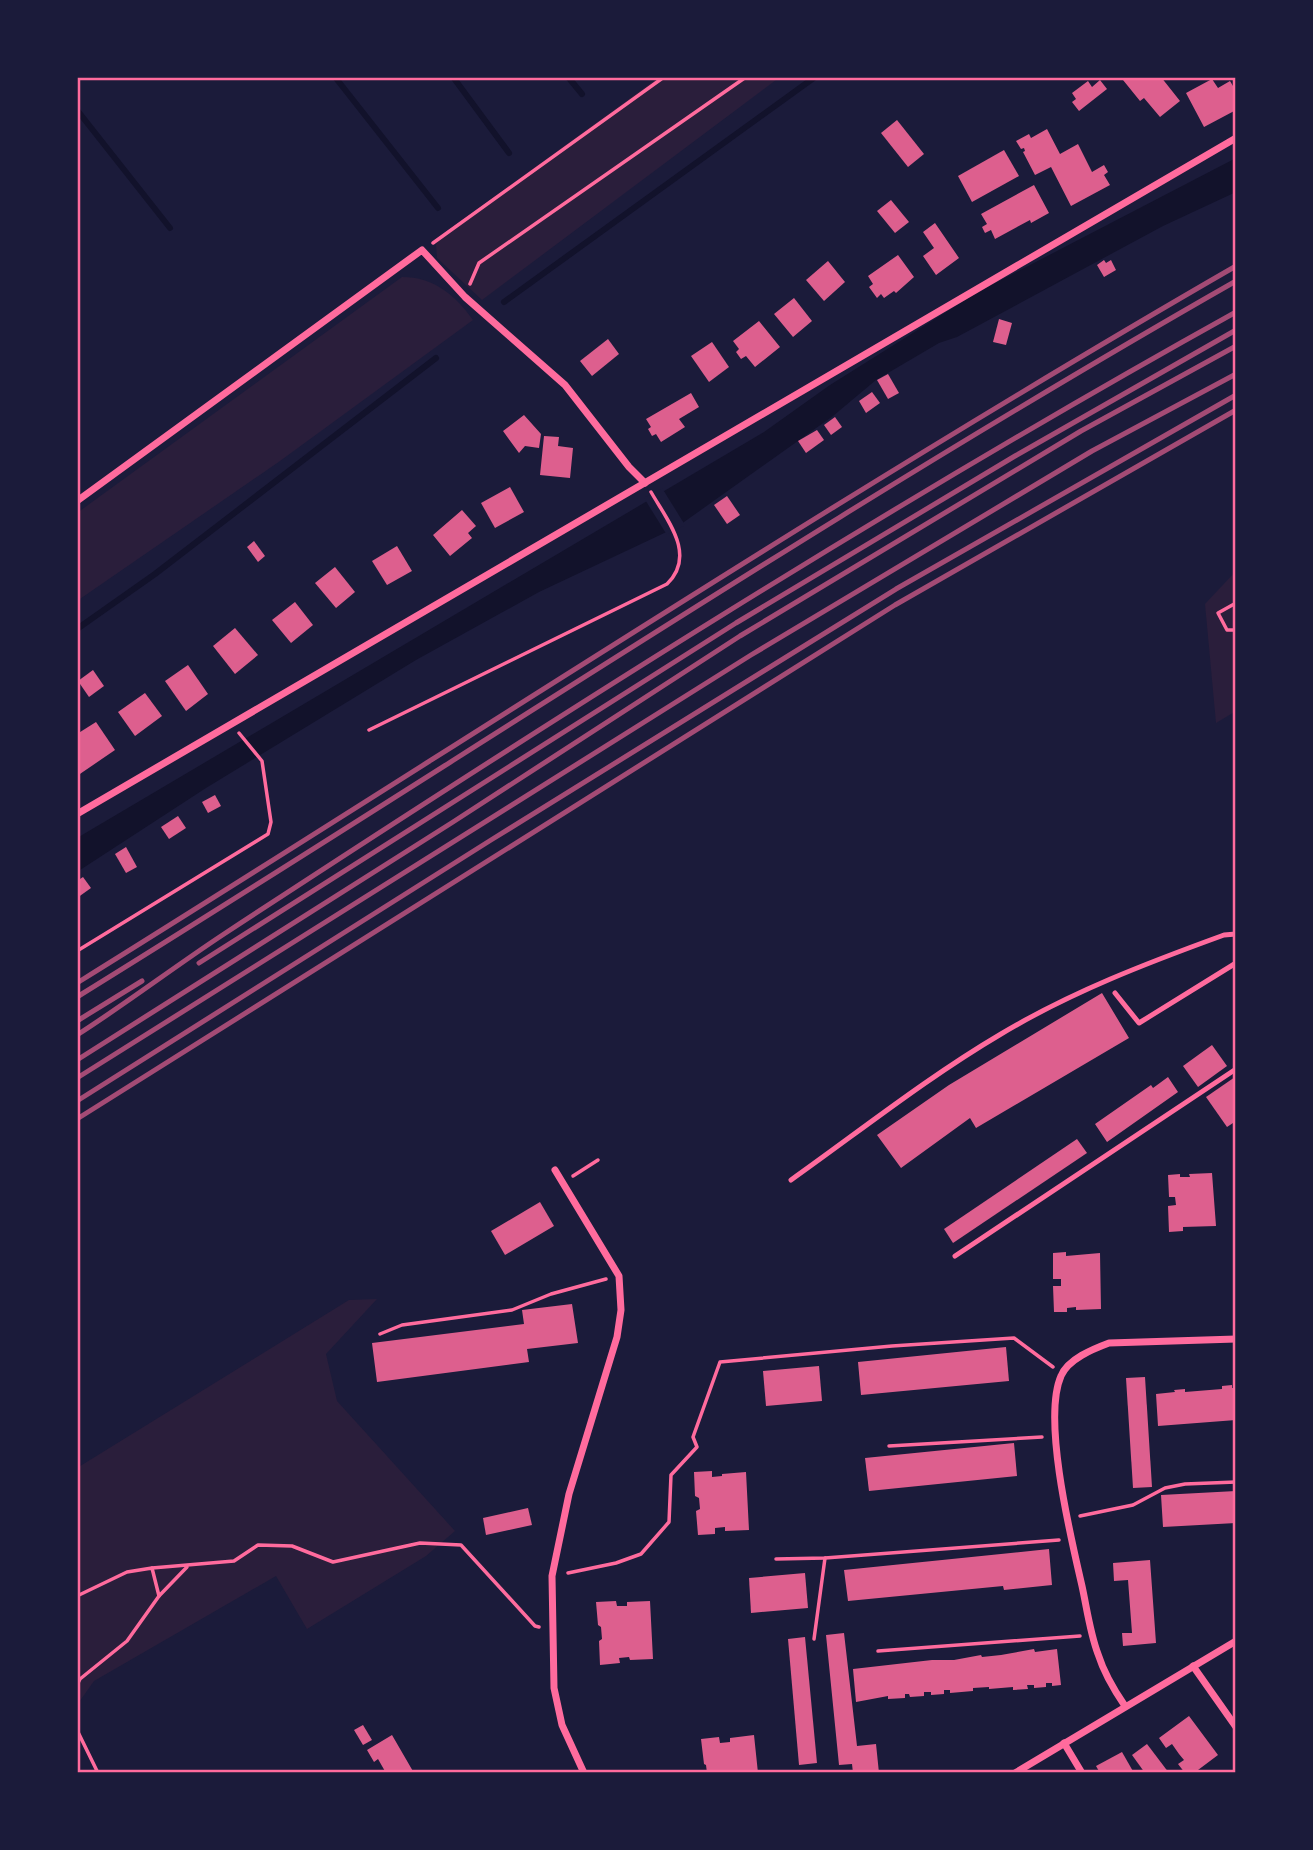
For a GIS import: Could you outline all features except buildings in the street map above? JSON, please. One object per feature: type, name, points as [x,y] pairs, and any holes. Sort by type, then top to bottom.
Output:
[{"type":"street","points":[[77,814],[1236,138]]},
{"type":"street","points":[[77,501],[422,250],[465,297],[565,385],[629,467],[645,483]]},
{"type":"street","points":[[555,1170],[618,1276],[621,1310],[617,1337],[569,1494],[552,1576],[551,1630],[556,1700],[562,1725],[584,1773]]},
{"type":"street","points":[[1125,1706],[1106,1674],[1093,1635],[1068,1519],[1055,1436],[1055,1397],[1062,1373],[1091,1350],[1109,1343],[1236,1339]]},
{"type":"street","points":[[1015,1773],[1236,1642]]},
{"type":"street","points":[[1193,1667],[1236,1727]]},
{"type":"street","points":[[1064,1743],[1082,1773]]},
{"type":"lane","points":[[791,1180],[918,1089],[1001,1034],[1089,987],[1224,935],[1236,934]]},
{"type":"lane","points":[[1115,993],[1139,1023],[1236,963]]},
{"type":"lane","points":[[955,1256],[1236,1069]]},
{"type":"path","points":[[422,250],[664,77]]},
{"type":"path","points":[[465,297],[479,263],[746,77]]},
{"type":"path","points":[[369,730],[667,584],[674,576],[679,563],[680,550],[677,535],[651,493]]},
{"type":"path","points":[[1236,603],[1218,613],[1227,630],[1236,630]]},
{"type":"path","points":[[77,951],[268,834],[271,821],[262,761],[239,733]]},
{"type":"path","points":[[574,1176],[598,1160]]},
{"type":"path","points":[[380,1334],[402,1325],[512,1310],[551,1294],[618,1276]]},
{"type":"path","points":[[552,1576],[616,1563],[641,1554],[669,1522],[671,1475],[697,1447],[693,1437],[720,1362],[1014,1338],[1062,1373]]},
{"type":"path","points":[[889,1446],[1055,1436]]},
{"type":"path","points":[[1068,1519],[1133,1505],[1165,1488],[1185,1484],[1236,1482]]},
{"type":"path","points":[[776,1559],[825,1558],[1072,1539]]},
{"type":"path","points":[[77,1596],[127,1572],[234,1561],[258,1545],[292,1546],[333,1562],[420,1543],[461,1545],[535,1626],[551,1630]]},
{"type":"path","points":[[814,1639],[825,1558]]},
{"type":"path","points":[[77,1685],[80,1679],[127,1642],[159,1596],[189,1565]]},
{"type":"path","points":[[152,1568],[159,1596]]},
{"type":"path","points":[[878,1651],[1093,1635]]},
{"type":"path","points":[[77,1730],[98,1773]]},
{"type":"shaded area","points":[[659,77],[780,77],[482,300],[437,258],[436,244],[443,234]]},
{"type":"shaded area","points":[[1236,158],[1236,192],[1163,226],[957,337],[939,343],[876,380],[833,416],[677,527],[539,592],[416,660],[206,788],[77,872],[77,838],[764,432],[830,385],[978,292]]},
{"type":"shaded area","points":[[402,277],[424,280],[443,289],[473,320],[280,461],[77,601],[77,513]]},
{"type":"shaded area","points":[[1236,571],[1236,711],[1216,723],[1205,604]]},
{"type":"shaded area","points":[[377,1299],[326,1354],[337,1401],[455,1531],[426,1556],[307,1629],[276,1576],[94,1681],[77,1705],[77,1468],[349,1300]]},
{"type":"pier","points":[[662,488],[685,525],[667,535],[644,498]]},
{"type":"waterway","points":[[335,77],[438,208]]},
{"type":"waterway","points":[[453,77],[509,153]]},
{"type":"waterway","points":[[568,77],[582,94]]},
{"type":"waterway","points":[[504,302],[815,77]]},
{"type":"waterway","points":[[77,110],[170,228]]},
{"type":"waterway","points":[[77,629],[155,574],[436,358]]},
{"type":"railway","points":[[77,983],[798,529],[1236,266]]},
{"type":"railway","points":[[77,997],[797,543],[1236,281]]},
{"type":"railway","points":[[77,1035],[224,934],[598,692],[978,460],[1236,312]]},
{"type":"railway","points":[[199,963],[736,623],[1015,456],[1236,330]]},
{"type":"railway","points":[[77,1060],[740,636],[1081,431],[1236,346]]},
{"type":"railway","points":[[77,1078],[751,655],[1092,451],[1236,374]]},
{"type":"railway","points":[[77,1101],[896,589],[1236,395]]},
{"type":"railway","points":[[77,1119],[895,605],[1236,410]]},
{"type":"railway","points":[[77,1021],[142,981]]}]
